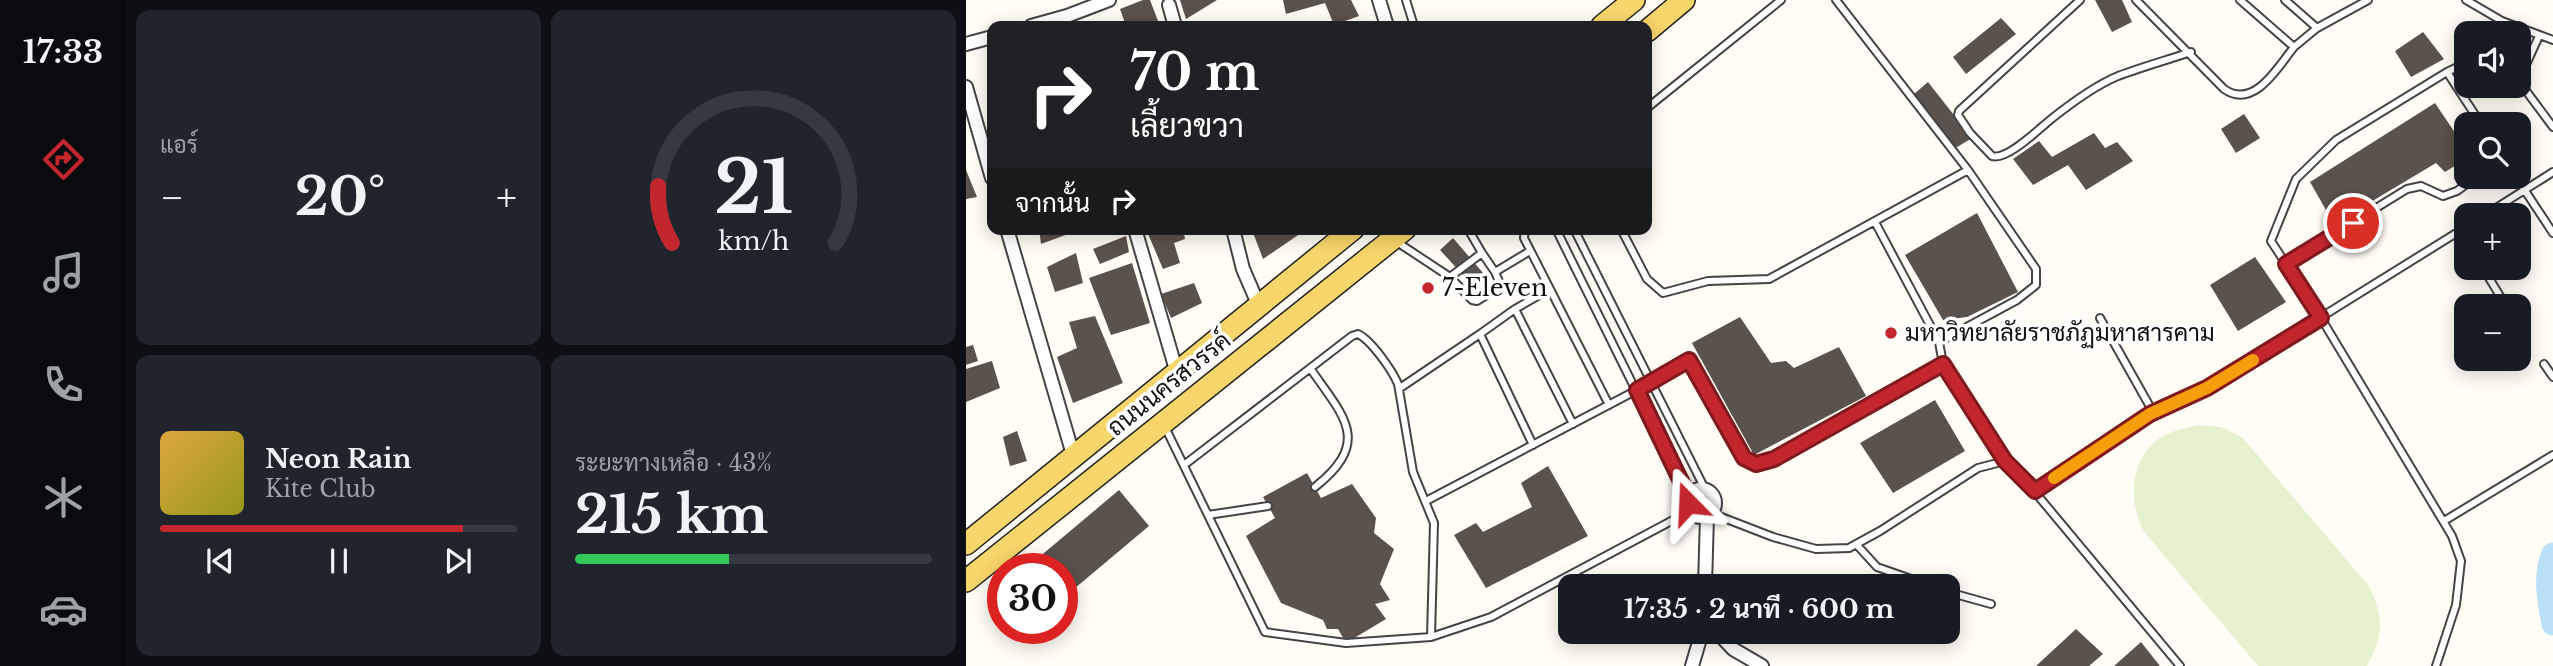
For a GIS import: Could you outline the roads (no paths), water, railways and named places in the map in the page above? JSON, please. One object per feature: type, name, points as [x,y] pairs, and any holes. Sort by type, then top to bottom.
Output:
[{"type":"main road","points":[[1608,21],[1634,0]]},
{"type":"main road","points":[[1652,27],[1684,0]]},
{"type":"main road","name":"ถนนนครสวรรค์","points":[[966,544],[1344,235]]},
{"type":"main road","name":"ถนนนครสวรรค์","points":[[966,581],[1398,235]]},
{"type":"street","points":[[1049,21],[1109,0]]},
{"type":"street","points":[[1379,0],[1385,21]]},
{"type":"street","points":[[1169,5],[1174,21]]},
{"type":"street","points":[[966,44],[987,38]]},
{"type":"street","points":[[966,87],[987,160]]},
{"type":"street","points":[[1009,235],[1074,458]]},
{"type":"street","points":[[1137,235],[1177,373]]},
{"type":"street","points":[[1234,235],[1243,269],[1259,306]]},
{"type":"street","points":[[1706,574],[1709,514],[1715,501],[1706,491],[1698,490],[1690,505],[1698,517],[1709,514]]},
{"type":"street","points":[[1692,666],[1698,644]]},
{"type":"street","points":[[1728,644],[1762,666]]},
{"type":"lane","points":[[1406,0],[1412,21]]},
{"type":"lane","points":[[1652,104],[1781,0]]},
{"type":"lane","points":[[1836,0],[1969,170],[2036,269],[2036,285],[2017,300],[1939,342]]},
{"type":"lane","points":[[2080,0],[1959,111],[1958,116],[1964,125],[1992,156],[2001,157],[2015,149],[2060,112],[2100,85],[2190,52]]},
{"type":"lane","points":[[2136,0],[2224,89],[2237,94],[2248,94],[2264,85],[2294,47],[2318,28],[2368,0]]},
{"type":"lane","points":[[2239,0],[2294,47]]},
{"type":"lane","points":[[2285,0],[2318,28]]},
{"type":"lane","points":[[2466,0],[2494,17],[2553,40]]},
{"type":"lane","points":[[2531,54],[2539,36]]},
{"type":"lane","points":[[2436,666],[2456,605],[2461,561],[2452,536],[2321,318],[2271,242],[2296,178],[2336,140],[2454,69]]},
{"type":"lane","points":[[2447,72],[2473,112]]},
{"type":"lane","points":[[2531,97],[2553,127]]},
{"type":"lane","points":[[1624,235],[1647,279],[1663,293],[1708,281],[1769,279],[1969,170]]},
{"type":"lane","points":[[2505,203],[2553,173]]},
{"type":"lane","points":[[2286,264],[2407,189],[2421,186],[2443,196],[2457,189]]},
{"type":"lane","points":[[2525,191],[2553,233]]},
{"type":"lane","points":[[1875,222],[1939,342],[1943,364],[2005,461],[2035,491],[2180,666]]},
{"type":"lane","points":[[2035,491],[2153,412],[2207,388],[2454,234]]},
{"type":"lane","points":[[1400,235],[1450,277],[1472,300],[1477,301],[1501,286],[1472,235]]},
{"type":"lane","points":[[1524,235],[1609,405]]},
{"type":"lane","points":[[1163,422],[1265,632],[1346,643],[1431,637],[1491,617],[1690,505],[1637,390],[1559,235]]},
{"type":"lane","points":[[1577,235],[1706,491]]},
{"type":"lane","points":[[1495,272],[1530,251]]},
{"type":"lane","points":[[1450,277],[1482,253]]},
{"type":"lane","points":[[1400,388],[1515,309],[1550,289]]},
{"type":"lane","points":[[1515,309],[1573,424]]},
{"type":"lane","points":[[2100,318],[2153,412]]},
{"type":"lane","points":[[1184,465],[1352,336],[1358,334],[1366,338],[1400,388],[1411,466],[1434,523],[1431,637]]},
{"type":"lane","points":[[1480,334],[1533,445]]},
{"type":"lane","points":[[1426,501],[1689,360],[1744,458],[1756,464],[1774,459],[1943,364]]},
{"type":"lane","points":[[2544,364],[2553,377]]},
{"type":"lane","points":[[1310,368],[1344,418],[1349,439],[1338,466],[1315,487]]},
{"type":"lane","points":[[2444,521],[2553,456]]},
{"type":"lane","points":[[1709,514],[1816,549],[1849,548],[1978,468],[2005,461]]},
{"type":"lane","points":[[1208,514],[1268,506]]},
{"type":"lane","points":[[1856,544],[1877,567],[1897,574]]},
{"type":"lane","points":[[1960,595],[1991,604]]},
{"type":"waterway","points":[[2553,554],[2548,571],[2553,624]]},
{"type":"place","name":"7-Eleven","points":[[1428,288]]},
{"type":"place","name":"มหาวิทยาลัยราชภัฏมหาสารคาม","points":[[1891,333]]}]
